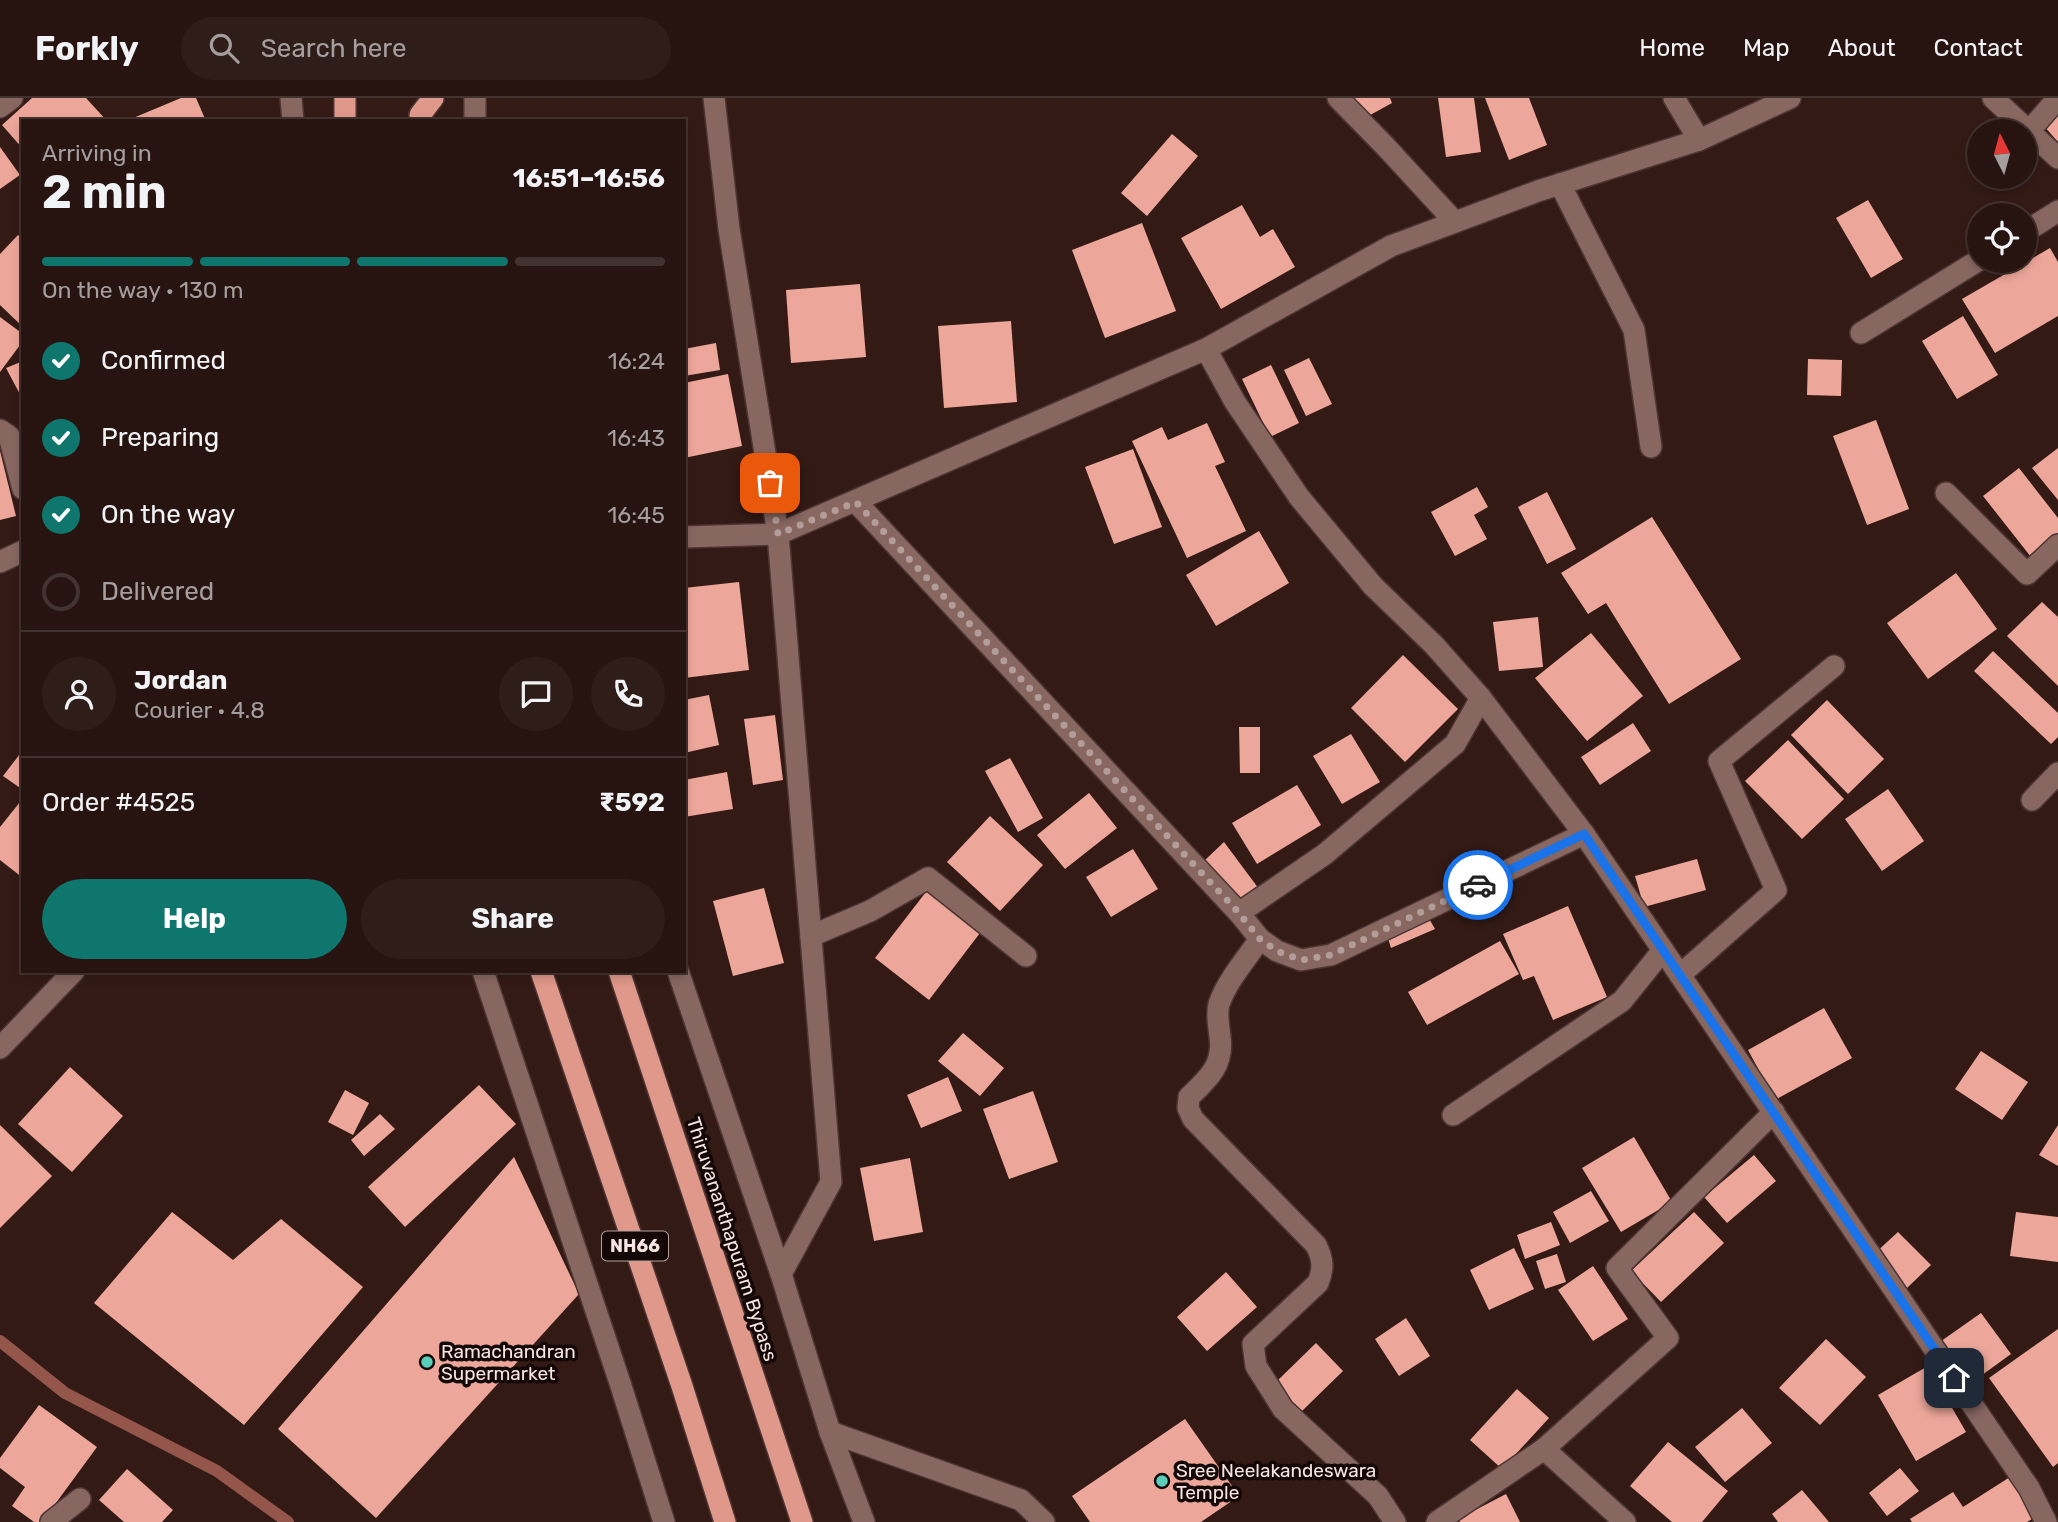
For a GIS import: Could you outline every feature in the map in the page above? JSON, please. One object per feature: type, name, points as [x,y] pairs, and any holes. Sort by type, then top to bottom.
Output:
[{"type":"highway","points":[[345,98],[345,119]]},
{"type":"highway","name":"NH66","points":[[542,973],[682,1386],[725,1522]]},
{"type":"highway","name":"Thiruvananthapuram Bypass","points":[[621,973],[802,1522]]},
{"type":"street","points":[[0,107],[12,98]]},
{"type":"street","points":[[291,98],[293,119]]},
{"type":"street","points":[[475,98],[475,119]]},
{"type":"street","points":[[715,98],[729,229],[778,534],[831,1182],[781,1275]]},
{"type":"street","points":[[1338,98],[1455,222]]},
{"type":"street","points":[[1674,98],[1699,140]]},
{"type":"street","points":[[686,537],[778,534],[1206,349],[1391,246],[1560,184],[1699,140],[1790,98]]},
{"type":"street","points":[[1993,98],[2017,119]]},
{"type":"street","points":[[2037,122],[2058,98]]},
{"type":"street","points":[[2037,137],[2058,158]]},
{"type":"street","points":[[1560,184],[1634,330],[1651,447]]},
{"type":"street","points":[[2037,224],[2058,211]]},
{"type":"street","points":[[1861,333],[1967,267]]},
{"type":"street","points":[[1206,349],[1235,402],[1299,497],[1373,586],[1434,645],[1481,698],[1584,834],[2029,1488],[2046,1522]]},
{"type":"street","points":[[0,430],[9,436],[21,481]]},
{"type":"street","points":[[1946,493],[2027,574],[2058,545]]},
{"type":"street","points":[[856,502],[1239,913],[1260,939],[1277,951],[1301,960],[1331,955],[1584,834]]},
{"type":"street","points":[[0,562],[21,552]]},
{"type":"street","points":[[1680,975],[1776,890],[1719,761],[1833,666]]},
{"type":"street","points":[[1239,913],[1325,854],[1455,744],[1481,698]]},
{"type":"street","points":[[2032,800],[2058,773]]},
{"type":"street","points":[[811,936],[870,911],[928,878],[1026,956]]},
{"type":"street","points":[[1260,939],[1234,976],[1219,1005],[1217,1023],[1222,1051],[1218,1066],[1211,1077],[1189,1097],[1188,1108],[1221,1150],[1317,1245],[1322,1258],[1322,1272],[1318,1283],[1253,1344],[1256,1366],[1283,1409],[1378,1496],[1395,1522]]},
{"type":"street","points":[[1453,1115],[1622,1001],[1663,950]]},
{"type":"street","points":[[0,1048],[72,973]]},
{"type":"street","points":[[484,973],[664,1522]]},
{"type":"street","points":[[679,973],[781,1275],[830,1432],[864,1522]]},
{"type":"street","points":[[1437,1522],[1544,1449],[1668,1338],[1617,1268],[1774,1112]]},
{"type":"street","points":[[830,1432],[1021,1500],[1044,1522]]},
{"type":"street","points":[[1544,1449],[1625,1522]]},
{"type":"street","points":[[51,1522],[79,1500]]},
{"type":"building","points":[[32,98],[86,98],[105,119],[21,119],[21,147],[2,125]]},
{"type":"building","points":[[181,98],[196,98],[205,119],[131,119]]},
{"type":"building","points":[[1351,98],[1390,98],[1392,103],[1363,119]]},
{"type":"building","points":[[1438,98],[1474,98],[1481,152],[1446,157]]},
{"type":"building","points":[[1485,98],[1529,98],[1547,145],[1509,160]]},
{"type":"building","points":[[2058,114],[2058,142],[2044,126]]},
{"type":"building","points":[[1172,134],[1198,156],[1147,216],[1121,193]]},
{"type":"building","points":[[0,147],[20,175],[0,189]]},
{"type":"building","points":[[1868,200],[1903,259],[1871,278],[1836,218]]},
{"type":"building","points":[[1242,205],[1260,237],[1273,229],[1295,267],[1221,309],[1181,238]]},
{"type":"building","points":[[1142,223],[1176,311],[1105,338],[1072,250]]},
{"type":"building","points":[[18,235],[21,237],[21,325],[0,305],[0,254]]},
{"type":"building","points":[[2050,248],[2058,262],[2058,316],[1995,353],[1962,299],[2007,273],[2037,273],[2037,256]]},
{"type":"building","points":[[860,284],[866,357],[791,363],[786,290]]},
{"type":"building","points":[[1963,316],[1998,375],[1957,399],[1922,341]]},
{"type":"building","points":[[0,317],[21,333],[21,344],[0,372]]},
{"type":"building","points":[[1011,321],[1017,402],[944,408],[938,326]]},
{"type":"building","points":[[716,343],[720,370],[686,376],[686,349]]},
{"type":"building","points":[[1309,358],[1332,404],[1306,416],[1284,370]]},
{"type":"building","points":[[1808,359],[1842,360],[1841,396],[1807,395]]},
{"type":"building","points":[[21,362],[21,396],[6,368]]},
{"type":"building","points":[[1271,365],[1299,423],[1270,437],[1242,379]]},
{"type":"building","points":[[728,374],[742,446],[686,458],[686,383]]},
{"type":"building","points":[[1876,420],[1909,509],[1867,525],[1833,436]]},
{"type":"building","points":[[1207,423],[1225,462],[1215,466],[1246,531],[1187,558],[1132,441],[1162,427],[1168,440]]},
{"type":"building","points":[[2058,448],[2058,500],[2032,468]]},
{"type":"building","points":[[1133,449],[1162,527],[1114,544],[1085,467]]},
{"type":"building","points":[[0,451],[16,516],[0,520]]},
{"type":"building","points":[[2019,468],[2058,518],[2058,536],[2031,557],[1983,496]]},
{"type":"building","points":[[1477,487],[1488,507],[1474,515],[1487,539],[1455,556],[1431,512]]},
{"type":"building","points":[[1547,492],[1576,549],[1547,564],[1518,507]]},
{"type":"building","points":[[1652,517],[1741,659],[1669,704],[1606,603],[1588,614],[1561,573]]},
{"type":"building","points":[[1259,531],[1289,583],[1216,626],[1186,575]]},
{"type":"building","points":[[1956,573],[1997,629],[1928,679],[1887,623]]},
{"type":"building","points":[[739,582],[749,670],[686,678],[686,588]]},
{"type":"building","points":[[2042,602],[2058,617],[2058,686],[2007,636]]},
{"type":"building","points":[[1538,617],[1543,667],[1499,671],[1493,622]]},
{"type":"building","points":[[1591,633],[1643,696],[1587,741],[1535,678]]},
{"type":"building","points":[[1993,651],[2058,713],[2058,737],[2051,744],[1974,671]]},
{"type":"building","points":[[1403,655],[1458,709],[1405,762],[1351,708]]},
{"type":"building","points":[[709,695],[719,745],[686,753],[686,700]]},
{"type":"building","points":[[1827,700],[1884,759],[1848,794],[1791,735]]},
{"type":"building","points":[[775,715],[783,780],[753,785],[744,719]]},
{"type":"building","points":[[1633,723],[1651,751],[1600,785],[1581,757]]},
{"type":"building","points":[[1239,727],[1260,727],[1260,773],[1240,773]]},
{"type":"building","points":[[1351,734],[1380,782],[1342,804],[1313,756]]},
{"type":"building","points":[[1788,740],[1844,799],[1802,839],[1745,781]]},
{"type":"building","points":[[21,753],[21,789],[3,776]]},
{"type":"building","points":[[1010,758],[1043,818],[1018,832],[985,771]]},
{"type":"building","points":[[727,772],[733,809],[686,817],[686,780]]},
{"type":"building","points":[[1297,785],[1321,825],[1257,864],[1232,823]]},
{"type":"building","points":[[1888,789],[1924,841],[1882,871],[1845,819]]},
{"type":"building","points":[[1089,793],[1117,828],[1065,869],[1037,835]]},
{"type":"building","points":[[21,803],[21,876],[0,860],[0,827]]},
{"type":"building","points":[[990,816],[1043,865],[1000,911],[947,862]]},
{"type":"building","points":[[1224,842],[1259,889],[1237,901],[1203,862]]},
{"type":"building","points":[[1133,849],[1158,889],[1111,917],[1086,877]]},
{"type":"building","points":[[1697,859],[1706,890],[1644,907],[1635,876]]},
{"type":"building","points":[[764,888],[784,963],[733,976],[713,901]]},
{"type":"building","points":[[929,888],[983,929],[929,1000],[875,958]]},
{"type":"building","points":[[1568,906],[1607,997],[1553,1020],[1534,976],[1523,980],[1503,934]]},
{"type":"building","points":[[1427,915],[1435,929],[1391,948],[1387,935]]},
{"type":"building","points":[[1500,941],[1519,974],[1427,1025],[1408,992]]},
{"type":"building","points":[[1824,1008],[1852,1058],[1775,1100],[1748,1050]]},
{"type":"building","points":[[963,1033],[1004,1068],[980,1096],[938,1061]]},
{"type":"building","points":[[1981,1051],[2028,1082],[2002,1120],[1955,1089]]},
{"type":"building","points":[[70,1067],[123,1116],[72,1172],[18,1124]]},
{"type":"building","points":[[948,1077],[962,1111],[921,1128],[907,1095]]},
{"type":"building","points":[[479,1085],[516,1124],[405,1227],[368,1187]]},
{"type":"building","points":[[345,1090],[369,1103],[353,1135],[328,1122]]},
{"type":"building","points":[[1033,1091],[1058,1162],[1009,1179],[983,1109]]},
{"type":"building","points":[[380,1114],[395,1129],[364,1156],[351,1140]]},
{"type":"building","points":[[0,1125],[52,1176],[0,1228]]},
{"type":"building","points":[[2058,1125],[2058,1166],[2039,1155]]},
{"type":"building","points":[[1634,1137],[1672,1202],[1621,1232],[1582,1168]]},
{"type":"building","points":[[1754,1155],[1776,1181],[1727,1223],[1704,1197]]},
{"type":"building","name":"Ramachandran Supermarket","points":[[514,1157],[579,1294],[376,1518],[278,1429]]},
{"type":"building","points":[[910,1158],[923,1232],[874,1241],[860,1168]]},
{"type":"building","points":[[1591,1191],[1609,1221],[1570,1243],[1553,1212]]},
{"type":"building","points":[[172,1212],[233,1260],[281,1219],[363,1287],[244,1425],[94,1303]]},
{"type":"building","points":[[1694,1212],[1724,1243],[1661,1302],[1631,1271]]},
{"type":"building","points":[[2016,1212],[2058,1217],[2058,1262],[2010,1256]]},
{"type":"building","points":[[1551,1222],[1560,1245],[1525,1259],[1517,1235]]},
{"type":"building","points":[[1898,1232],[1931,1265],[1907,1288],[1874,1254]]},
{"type":"building","points":[[1514,1248],[1534,1289],[1489,1310],[1470,1270]]},
{"type":"building","points":[[1557,1254],[1566,1282],[1545,1289],[1536,1261]]},
{"type":"building","points":[[1593,1266],[1628,1319],[1593,1341],[1558,1290]]},
{"type":"building","points":[[1226,1272],[1257,1307],[1207,1351],[1177,1317]]},
{"type":"building","points":[[1981,1313],[2011,1354],[1967,1386],[1937,1344]]},
{"type":"building","points":[[1406,1318],[1430,1356],[1399,1376],[1375,1339]]},
{"type":"building","points":[[2058,1329],[2058,1463],[2053,1467],[1989,1378]]},
{"type":"building","points":[[1826,1339],[1866,1377],[1820,1425],[1779,1388]]},
{"type":"building","points":[[1316,1343],[1343,1371],[1302,1411],[1274,1384]]},
{"type":"building","points":[[1928,1366],[1966,1432],[1916,1461],[1878,1395]]},
{"type":"building","points":[[1517,1389],[1549,1418],[1502,1469],[1470,1440]]},
{"type":"building","points":[[39,1405],[97,1447],[42,1522],[34,1522],[12,1506],[25,1487],[0,1468],[0,1458]]},
{"type":"building","points":[[1742,1408],[1772,1443],[1725,1482],[1695,1447]]},
{"type":"building","name":"Sree Neelakandeswara Temple","points":[[1185,1419],[1239,1496],[1201,1522],[1090,1522],[1072,1496]]},
{"type":"building","points":[[1668,1442],[1728,1491],[1702,1522],[1672,1522],[1630,1486]]},
{"type":"building","points":[[1900,1468],[1919,1491],[1887,1516],[1869,1493]]},
{"type":"building","points":[[127,1469],[173,1510],[162,1522],[124,1522],[99,1500]]},
{"type":"building","points":[[2010,1477],[2035,1517],[2027,1522],[1912,1522],[1910,1519],[1953,1492],[1963,1507]]},
{"type":"building","points":[[1802,1490],[1829,1522],[1778,1522],[1772,1514]]},
{"type":"building","points":[[1506,1494],[1520,1522],[1460,1522],[1458,1519]]},
{"type":"waterway","points":[[0,1341],[65,1393],[217,1471],[288,1522]]},
{"type":"way so far","points":[[770,483],[778,534],[856,502],[1239,913],[1260,939],[1277,951],[1301,960],[1331,955],[1478,885]]},
{"type":"place","name":"Ramachandran Supermarket","points":[[427,1362]]},
{"type":"place","name":"Sree Neelakandeswara Temple","points":[[1162,1481]]},
{"type":"route","points":[[1478,885],[1584,834],[1954,1378]]}]
